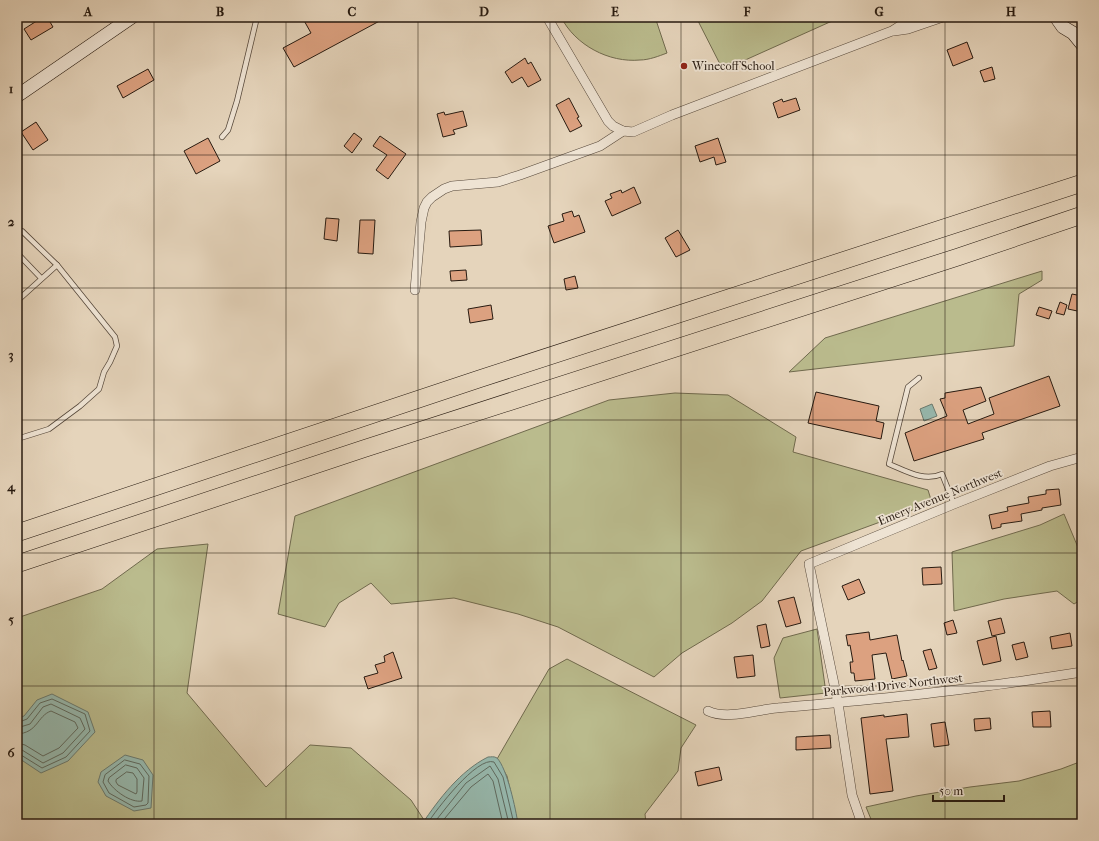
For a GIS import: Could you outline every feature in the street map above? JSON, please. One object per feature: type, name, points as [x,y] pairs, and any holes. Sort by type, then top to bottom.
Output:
[{"type":"highway","points":[[1034,199],[1082,177]]},
{"type":"highway","points":[[17,533],[480,379],[1034,199],[1082,182]]},
{"type":"highway","points":[[17,564],[362,449],[1082,216]]},
{"type":"highway","points":[[958,257],[1082,225]]},
{"type":"street","points":[[17,96],[132,17]]},
{"type":"street","points":[[547,17],[608,121],[622,131],[633,132],[672,115],[892,31],[906,22],[919,17]]},
{"type":"street","points":[[892,31],[908,29],[943,17]]},
{"type":"street","points":[[1056,17],[1063,27],[1073,33]]},
{"type":"street","points":[[1067,17],[1073,33],[1082,44]]},
{"type":"street","points":[[415,290],[421,222],[424,208],[432,197],[444,189],[452,186],[498,182],[520,175],[600,146],[622,131]]},
{"type":"street","name":"Emery Avenue Northwest","points":[[838,703],[809,564],[1050,466],[1082,457]]},
{"type":"street","name":"Parkwood Drive Northwest","points":[[708,711],[716,714],[728,715],[764,709],[838,703],[986,686],[1082,672]]},
{"type":"street","points":[[838,703],[852,795],[862,824]]},
{"type":"lane","points":[[222,138],[228,130],[237,101],[257,17]]},
{"type":"lane","points":[[17,231],[22,230],[57,264],[115,337],[117,346],[104,372],[99,389],[80,406],[49,429],[17,438]]},
{"type":"lane","points":[[17,253],[41,278]]},
{"type":"lane","points":[[17,301],[57,264]]},
{"type":"lane","points":[[17,292],[22,296]]},
{"type":"lane","points":[[919,378],[908,387],[889,464],[918,476],[935,477],[942,474],[954,504]]},
{"type":"green space","points":[[561,17],[655,17],[667,53],[650,59],[640,60],[628,60],[605,55],[584,44],[567,27]]},
{"type":"green space","points":[[696,17],[841,17],[723,70]]},
{"type":"green space","points":[[1042,271],[1042,280],[1019,294],[1014,346],[789,372],[825,338]]},
{"type":"green space","points":[[675,393],[728,395],[796,437],[793,452],[928,490],[932,503],[801,551],[762,601],[732,623],[682,653],[654,677],[558,627],[518,614],[454,598],[391,604],[371,583],[339,603],[325,627],[278,614],[295,516],[609,400]]},
{"type":"green space","points":[[1064,514],[1082,557],[1082,599],[1074,604],[1057,591],[1004,599],[954,611],[952,552],[1040,525]]},
{"type":"green space","points":[[208,544],[187,693],[266,787],[310,745],[351,748],[411,800],[424,820],[421,824],[17,824],[17,618],[102,589],[157,549]]},
{"type":"green space","points":[[817,629],[826,693],[780,698],[774,658],[783,638]]},
{"type":"green space","points":[[567,659],[696,725],[681,748],[678,771],[645,814],[646,824],[518,824],[507,776],[497,759],[549,669]]},
{"type":"green space","points":[[1082,761],[1082,824],[873,824],[866,807],[916,796],[1019,781],[1061,769]]},
{"type":"water","points":[[932,404],[937,416],[924,421],[920,409]]},
{"type":"water","points":[[52,694],[88,712],[95,732],[68,761],[41,773],[17,757],[17,719],[24,716],[37,700]]},
{"type":"water","points":[[125,755],[143,760],[153,775],[151,808],[134,811],[106,796],[98,782],[101,772]]},
{"type":"water","points":[[488,757],[497,758],[501,763],[508,780],[518,824],[422,824],[451,786],[468,770]]},
{"type":"building","points":[[43,17],[47,17],[53,27],[31,40],[24,29]]},
{"type":"building","points":[[302,17],[387,17],[294,67],[283,48],[311,33]]},
{"type":"building","points":[[967,42],[973,58],[953,66],[947,50]]},
{"type":"building","points":[[525,58],[528,64],[531,62],[541,80],[528,87],[522,77],[512,83],[505,72]]},
{"type":"building","points":[[992,67],[995,79],[984,82],[980,71]]},
{"type":"building","points":[[148,69],[154,80],[123,98],[117,86]]},
{"type":"building","points":[[569,98],[582,126],[570,132],[556,105]]},
{"type":"building","points":[[796,98],[800,110],[778,118],[773,103],[782,99],[783,102]]},
{"type":"building","points":[[463,111],[467,126],[453,130],[455,134],[443,137],[437,114],[444,112],[445,115]]},
{"type":"building","points":[[36,122],[48,140],[33,150],[21,132]]},
{"type":"building","points":[[354,133],[362,139],[352,153],[344,146]]},
{"type":"building","points":[[380,136],[406,154],[388,179],[376,170],[387,155],[373,146]]},
{"type":"building","points":[[208,138],[220,161],[196,174],[184,151]]},
{"type":"building","points":[[718,138],[726,162],[716,165],[714,157],[700,162],[695,146]]},
{"type":"building","points":[[634,187],[641,203],[612,216],[605,201],[612,198],[610,194],[621,190],[622,193]]},
{"type":"building","points":[[572,211],[574,217],[579,215],[585,232],[554,243],[548,226],[564,221],[562,214]]},
{"type":"building","points":[[326,218],[339,219],[337,241],[324,239]]},
{"type":"building","points":[[360,220],[375,220],[373,254],[358,253]]},
{"type":"building","points":[[481,230],[482,245],[450,247],[449,231]]},
{"type":"building","points":[[678,230],[690,250],[676,257],[665,238]]},
{"type":"building","points":[[466,270],[467,280],[451,281],[450,271]]},
{"type":"building","points":[[575,276],[578,288],[566,290],[564,279]]},
{"type":"building","points":[[1072,294],[1082,296],[1082,312],[1068,309]]},
{"type":"building","points":[[1060,302],[1067,305],[1064,315],[1056,313]]},
{"type":"building","points":[[491,305],[493,319],[470,323],[468,309]]},
{"type":"building","points":[[1039,307],[1052,311],[1049,319],[1036,315]]},
{"type":"building","points":[[1049,376],[1060,406],[982,433],[984,439],[914,461],[905,433],[947,416],[940,399],[945,398],[945,393],[981,387],[986,401],[963,410],[968,424],[994,414],[989,398]]},
{"type":"building","points":[[816,392],[879,406],[876,421],[884,423],[881,439],[808,423]]},
{"type":"building","points":[[1059,489],[1061,505],[1042,508],[1042,510],[1021,514],[1022,521],[1001,524],[1001,527],[992,529],[989,515],[1008,511],[1007,507],[1029,503],[1028,497],[1046,494],[1046,490]]},
{"type":"building","points":[[941,567],[942,584],[923,585],[922,568]]},
{"type":"building","points":[[859,579],[865,593],[848,600],[842,586]]},
{"type":"building","points":[[794,597],[801,623],[786,627],[778,601]]},
{"type":"building","points":[[1001,618],[1005,633],[992,636],[988,621]]},
{"type":"building","points":[[953,620],[957,633],[947,635],[944,623]]},
{"type":"building","points":[[766,624],[770,646],[761,648],[757,626]]},
{"type":"building","points":[[869,632],[870,640],[897,635],[902,661],[903,660],[907,676],[892,679],[886,653],[872,655],[875,679],[855,681],[854,673],[851,673],[850,662],[853,662],[850,645],[848,646],[846,635]]},
{"type":"building","points":[[1070,633],[1072,646],[1052,649],[1050,637]]},
{"type":"building","points":[[996,636],[1001,661],[983,665],[977,641]]},
{"type":"building","points":[[1024,642],[1028,657],[1016,660],[1012,645]]},
{"type":"building","points":[[931,649],[937,668],[929,670],[923,651]]},
{"type":"building","points":[[393,652],[402,678],[368,689],[364,677],[378,673],[375,665],[385,662],[384,656]]},
{"type":"building","points":[[753,655],[755,676],[737,678],[734,657]]},
{"type":"building","points":[[1050,711],[1051,727],[1033,727],[1032,712]]},
{"type":"building","points":[[907,714],[909,737],[886,739],[893,791],[870,794],[861,718]]},
{"type":"building","points":[[990,718],[991,729],[975,731],[974,719]]},
{"type":"building","points":[[945,722],[949,745],[934,747],[931,724]]},
{"type":"building","points":[[830,735],[831,748],[796,750],[796,737]]},
{"type":"building","points":[[719,767],[722,780],[698,786],[695,772]]},
{"type":"place","name":"Winecoff School","points":[[684,66]]}]
